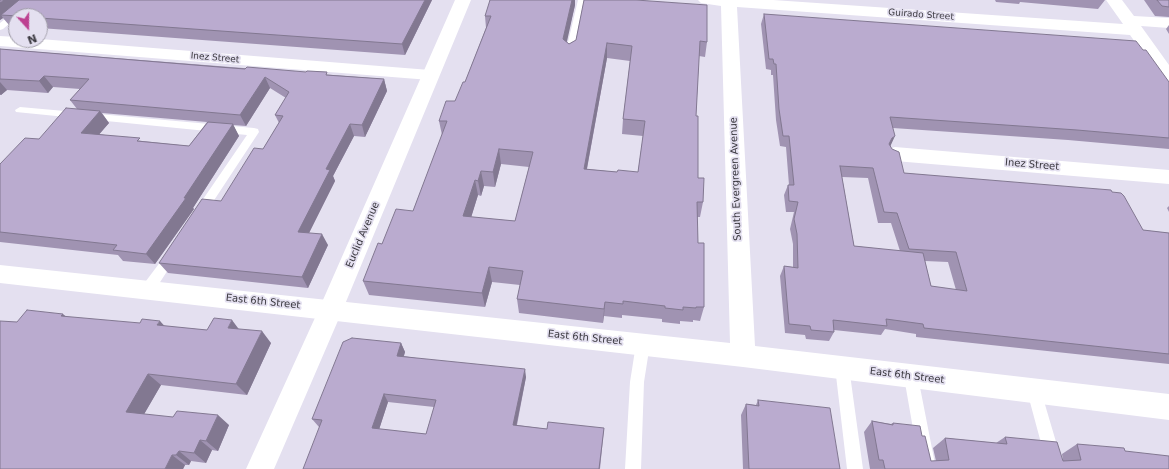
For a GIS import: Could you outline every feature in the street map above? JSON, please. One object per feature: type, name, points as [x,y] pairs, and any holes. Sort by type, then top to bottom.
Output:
[{"type":"street","name":"Euclid Avenue","points":[[260,469],[331,309],[463,0]]},
{"type":"street","name":"Guirado Street","points":[[706,0],[1133,26],[1169,23]]},
{"type":"street","points":[[1114,0],[1169,77]]},
{"type":"street","name":"South Evergreen Avenue","points":[[728,2],[743,356]]},
{"type":"street","name":"Inez Street","points":[[0,41],[430,75]]},
{"type":"street","name":"Inez Street","points":[[895,154],[1169,177]]},
{"type":"street","name":"East 6th Street","points":[[0,274],[643,344],[1169,407]]},
{"type":"lane","points":[[570,55],[582,0]]},
{"type":"lane","points":[[0,27],[23,7]]},
{"type":"lane","points":[[20,110],[254,132],[192,224]]},
{"type":"lane","points":[[148,289],[175,250]]},
{"type":"lane","points":[[633,469],[636,382],[643,344]]},
{"type":"lane","points":[[842,367],[855,469]]},
{"type":"lane","points":[[911,377],[928,469]]},
{"type":"lane","points":[[1034,391],[1056,469]]},
{"type":"building","points":[[19,0],[425,0],[402,44],[48,19],[48,8],[9,8]]},
{"type":"building","points":[[490,0],[572,0],[563,39],[569,44],[576,40],[584,0],[636,0],[707,5],[707,42],[700,41],[696,116],[698,116],[698,178],[704,178],[703,202],[697,202],[698,243],[704,243],[704,307],[683,307],[683,310],[665,308],[665,306],[623,301],[623,304],[605,302],[604,309],[517,299],[523,271],[489,267],[482,293],[363,281],[378,243],[382,244],[396,209],[413,211],[447,121],[439,121],[446,101],[455,101],[463,82],[465,82],[491,16],[485,16]],"holes":[[[607,43],[632,46],[623,119],[645,121],[638,172],[584,169]],[[499,149],[533,152],[515,221],[463,216],[475,180],[478,181],[481,171],[493,172]]]},
{"type":"building","points":[[1157,0],[1169,0],[1169,7],[1162,6]]},
{"type":"building","points":[[8,9],[8,15],[1,15]]},
{"type":"building","points":[[764,14],[1136,41],[1143,50],[1146,50],[1169,82],[1169,138],[890,117],[895,136],[889,144],[892,149],[899,152],[904,173],[1111,190],[1112,192],[1121,193],[1143,230],[1169,233],[1169,354],[924,328],[923,324],[886,319],[887,326],[833,320],[834,332],[811,330],[810,326],[789,324],[784,266],[798,268],[797,234],[794,219],[798,202],[789,201],[788,185],[794,185],[789,136],[783,136],[779,109],[776,64],[774,64],[773,59],[769,59]],"holes":[[[840,166],[873,168],[884,212],[897,213],[909,249],[956,252],[967,291],[931,286],[923,253],[854,246]]]},
{"type":"building","points":[[0,49],[245,69],[247,67],[306,72],[327,72],[326,75],[384,79],[362,125],[350,124],[326,169],[330,170],[298,232],[322,234],[302,277],[159,263],[202,199],[221,201],[254,148],[263,149],[283,116],[275,115],[289,92],[265,77],[240,115],[70,100],[89,79],[44,76],[39,81],[0,79]]},
{"type":"building","points":[[66,108],[100,111],[81,133],[140,138],[137,141],[189,146],[208,122],[233,124],[184,198],[186,198],[146,254],[113,250],[117,245],[0,232],[0,164],[25,138],[39,139]]},
{"type":"building","points":[[27,310],[63,314],[61,316],[140,323],[142,319],[160,321],[157,325],[207,330],[214,318],[232,320],[228,328],[262,331],[236,384],[148,374],[126,412],[173,417],[177,411],[218,415],[206,441],[200,440],[194,453],[179,451],[176,455],[172,455],[165,469],[0,469],[0,321],[17,322]]},
{"type":"building","points":[[352,338],[401,343],[397,356],[525,369],[513,425],[547,429],[548,422],[604,428],[599,469],[303,469],[322,420],[312,419],[343,342]],"holes":[[[384,394],[436,400],[426,434],[372,428]]]},
{"type":"building","points":[[758,400],[830,408],[840,469],[749,469],[746,404],[759,406]]},
{"type":"building","points":[[872,421],[893,425],[893,423],[920,426],[922,436],[925,436],[931,461],[949,460],[945,438],[1007,444],[1005,437],[1057,442],[1063,461],[1081,460],[1077,444],[1124,448],[1125,451],[1169,456],[1169,469],[885,469],[883,460],[879,460]]}]
